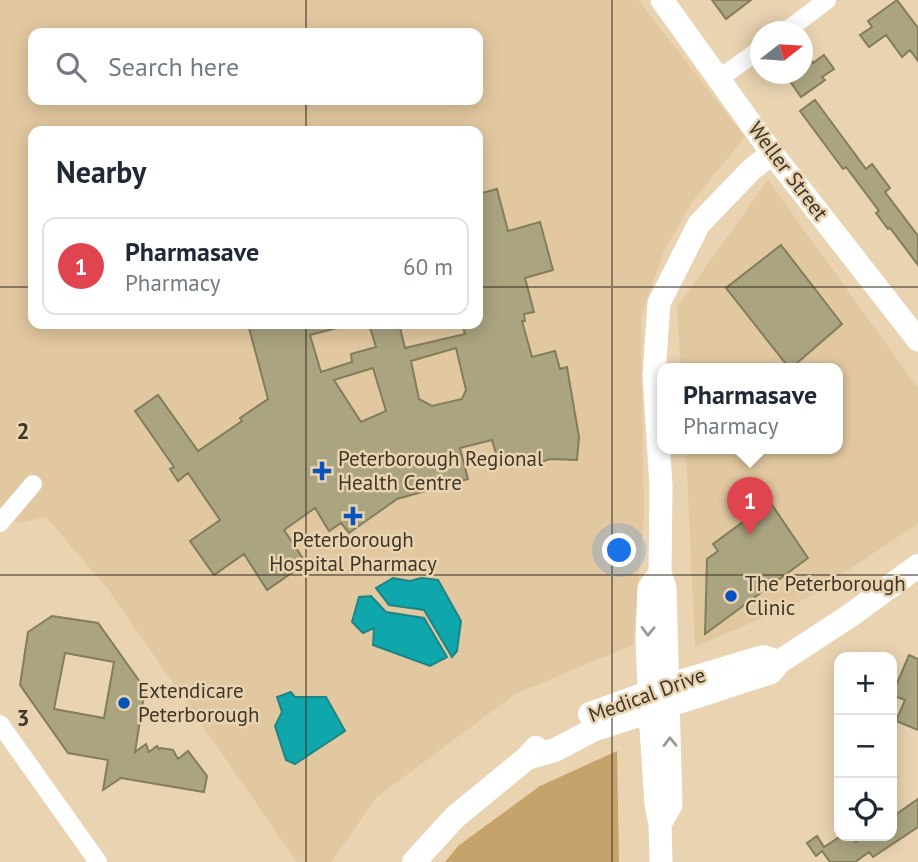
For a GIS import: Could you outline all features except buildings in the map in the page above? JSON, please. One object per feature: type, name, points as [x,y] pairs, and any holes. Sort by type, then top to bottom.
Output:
[{"type":"main road","name":"Medical Drive","points":[[414,862],[455,817],[527,758],[555,750],[660,699],[771,672],[779,662],[918,566]]},
{"type":"street","name":"Weller Street","points":[[662,0],[772,153],[918,340]]},
{"type":"street","points":[[799,21],[827,0]]},
{"type":"street","points":[[720,78],[750,57]]},
{"type":"street","points":[[657,423],[654,375],[659,303],[699,224],[751,170],[772,153]]},
{"type":"street","points":[[659,454],[660,573],[665,587],[656,805],[660,824],[661,862]]},
{"type":"street","points":[[0,523],[33,484]]},
{"type":"street","points":[[0,724],[98,862]]},
{"type":"shaded area","name":"Peterborough Regional Health Centre","points":[[0,0],[638,0],[745,137],[692,202],[663,253],[641,317],[644,516],[633,645],[515,694],[377,797],[331,862],[297,862],[108,589],[46,517],[20,523],[0,519]]},
{"type":"shaded area","points":[[768,180],[918,388],[918,523],[806,599],[695,647],[686,454],[843,454],[843,363],[681,363],[677,307]]},
{"type":"shaded area","points":[[617,751],[619,862],[445,862],[458,846],[540,786]]},
{"type":"water","points":[[393,578],[410,581],[421,578],[438,580],[461,621],[457,651],[452,657],[424,610],[389,605],[376,588]]},
{"type":"water","points":[[371,596],[386,612],[424,618],[447,657],[430,666],[373,645],[374,628],[363,633],[352,622],[359,597]]},
{"type":"water","points":[[291,692],[295,697],[326,697],[345,731],[295,764],[286,760],[275,726],[282,712],[277,697]]},
{"type":"place","name":"Peterborough Regional Health Centre","points":[[322,471]]},
{"type":"place","name":"Peterborough Hospital Pharmacy","points":[[353,516]]},
{"type":"place","name":"Pharmasave","points":[[750,535]]},
{"type":"place","name":"The Peterborough Clinic","points":[[731,596]]},
{"type":"place","name":"Extendicare Peterborough","points":[[124,703]]}]
